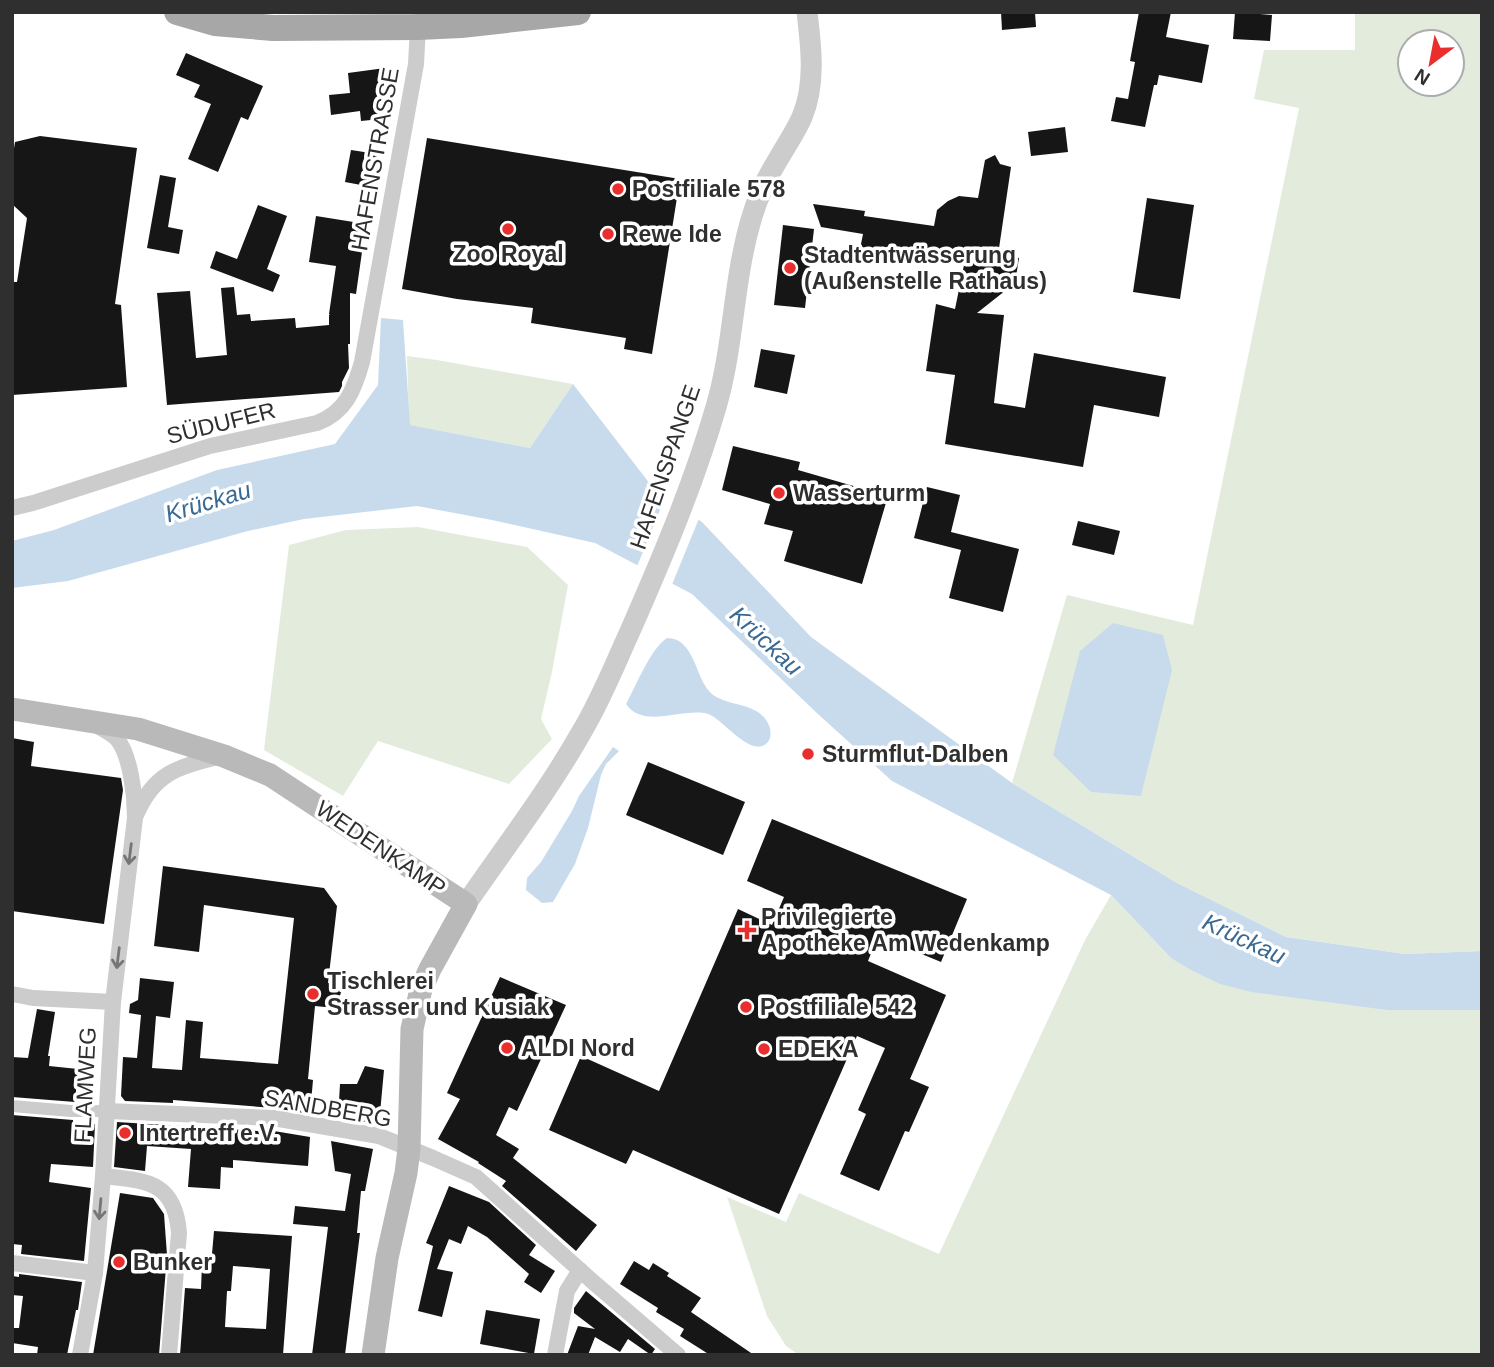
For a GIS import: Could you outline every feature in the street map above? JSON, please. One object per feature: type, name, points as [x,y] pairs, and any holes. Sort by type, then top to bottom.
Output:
[{"type":"main road","points":[[177,12],[215,23],[273,27],[419,20],[461,25],[578,12]]},
{"type":"main road","name":"WEDENKAMP","points":[[12,709],[138,729],[225,756],[270,775],[466,904],[430,969],[417,1003],[412,1029],[410,1149],[387,1258],[373,1355]]},
{"type":"street","name":"HAFENSPANGE","points":[[466,904],[581,734],[647,592],[688,491],[717,403],[738,279],[752,217],[765,184],[796,130],[807,103],[811,40],[807,12]]},
{"type":"street","name":"HAFENSTRASSE","points":[[370,313],[414,77],[419,20]]},
{"type":"street","name":"SÜDUFER","points":[[12,508],[210,446],[327,419],[337,412],[352,391],[362,362],[370,313]]},
{"type":"street","name":"FLAMWEG","points":[[72,718],[98,726],[117,738],[135,791],[135,818],[113,1002],[95,1273],[80,1355]]},
{"type":"street","name":"FLAMWEG","points":[[135,818],[147,794],[158,781],[181,768],[225,756]]},
{"type":"street","points":[[12,994],[33,998],[113,1002]]},
{"type":"street","points":[[12,1107],[107,1111]]},
{"type":"street","name":"SANDBERG","points":[[107,1111],[273,1118],[379,1136],[476,1177],[678,1355]]},
{"type":"street","points":[[103,1176],[146,1181],[165,1193],[176,1213],[178,1233],[169,1355]]},
{"type":"street","points":[[12,1263],[95,1273]]},
{"type":"street","points":[[555,1355],[566,1291],[580,1270]]},
{"type":"green space","points":[[1355,12],[1482,12],[1482,951],[1405,954],[1286,937],[1177,883],[1012,783],[1067,595],[1193,625],[1299,108],[1254,99],[1264,50],[1355,50]]},
{"type":"green space","points":[[407,356],[573,384],[530,448],[409,425]]},
{"type":"green space","points":[[418,527],[527,547],[568,585],[541,719],[552,739],[509,784],[378,741],[343,796],[264,750],[289,545],[346,530]]},
{"type":"green space","points":[[1111,895],[1171,958],[1387,1010],[1482,1010],[1482,1355],[799,1355],[786,1346],[767,1316],[727,1197],[786,1222],[799,1193],[939,1254],[1085,940]]},
{"type":"water","name":"Krückau","points":[[381,318],[403,320],[410,425],[530,448],[573,384],[657,493],[702,522],[811,637],[1012,783],[1177,883],[1286,937],[1405,954],[1482,951],[1482,1010],[1387,1010],[1251,992],[1220,984],[1191,970],[1171,958],[1111,895],[892,781],[692,594],[595,543],[417,506],[304,519],[248,531],[68,581],[12,588],[12,541],[54,530],[217,470],[335,444],[378,385]]},
{"type":"water","points":[[1113,623],[1163,635],[1172,670],[1141,796],[1091,792],[1053,755],[1080,651]]},
{"type":"water","points":[[667,638],[683,644],[688,650],[708,690],[715,696],[759,712],[770,728],[767,743],[760,747],[753,746],[708,714],[643,716],[626,704],[650,659]]},
{"type":"water","points":[[613,747],[619,751],[606,764],[601,775],[588,828],[575,864],[553,902],[542,903],[526,890],[527,878],[541,862],[579,796]]},
{"type":"pier","points":[[666,495],[700,516],[671,587],[636,569]]},
{"type":"building","points":[[1001,12],[1035,12],[1036,27],[1002,30]]},
{"type":"building","points":[[1139,12],[1171,12],[1166,37],[1209,45],[1202,83],[1159,75],[1157,85],[1154,85],[1145,127],[1111,121],[1116,97],[1128,99],[1135,62],[1130,61]]},
{"type":"building","points":[[1235,12],[1272,15],[1270,41],[1233,39]]},
{"type":"building","points":[[186,53],[263,86],[248,120],[241,117],[218,172],[188,159],[211,104],[194,97],[200,85],[176,75]]},
{"type":"building","points":[[385,68],[391,118],[361,121],[360,111],[331,115],[329,95],[350,93],[348,73]]},
{"type":"building","points":[[1065,127],[1068,152],[1031,156],[1028,132]]},
{"type":"building","points":[[40,136],[137,148],[115,304],[121,305],[127,387],[12,395],[12,282],[17,282],[27,218],[12,204],[12,161],[15,142]]},
{"type":"building","points":[[427,138],[680,179],[652,354],[624,349],[626,338],[531,323],[533,308],[402,289]]},
{"type":"building","points":[[351,150],[377,154],[372,187],[345,182]]},
{"type":"building","points":[[995,155],[1000,164],[1011,167],[998,255],[1019,258],[1015,283],[977,313],[1004,315],[994,403],[1025,408],[1034,353],[1166,377],[1159,417],[1094,405],[1083,467],[945,444],[955,375],[926,371],[936,304],[955,309],[964,265],[860,249],[863,234],[821,227],[813,204],[865,211],[864,216],[934,226],[937,210],[948,201],[959,196],[978,198],[985,160]]},
{"type":"building","points":[[160,175],[176,178],[168,227],[183,230],[179,254],[147,248]]},
{"type":"building","points":[[1147,198],[1194,205],[1180,299],[1133,292]]},
{"type":"building","points":[[258,205],[287,216],[267,269],[280,275],[273,292],[210,268],[216,251],[237,259]]},
{"type":"building","points":[[316,216],[366,224],[356,294],[350,293],[349,368],[339,392],[167,405],[157,293],[190,291],[196,358],[227,355],[221,288],[234,287],[237,315],[250,314],[251,321],[295,318],[296,328],[329,325],[336,266],[309,262]]},
{"type":"building","points":[[783,225],[814,229],[805,308],[774,305]]},
{"type":"building","points":[[761,349],[795,355],[787,394],[754,387]]},
{"type":"building","points":[[733,446],[800,462],[798,470],[888,496],[862,584],[784,561],[793,531],[764,524],[770,504],[722,490]]},
{"type":"building","points":[[927,487],[960,495],[951,532],[1019,549],[1003,612],[949,598],[961,550],[914,538]]},
{"type":"building","points":[[1078,521],[1120,531],[1114,555],[1072,545]]},
{"type":"building","points":[[12,738],[34,742],[31,766],[121,778],[123,790],[104,924],[12,911]]},
{"type":"building","points":[[648,762],[745,802],[723,855],[626,815]]},
{"type":"building","name":"EDEKA","points":[[772,819],[967,899],[941,962],[878,936],[868,961],[946,995],[910,1079],[929,1087],[909,1132],[905,1131],[879,1191],[840,1174],[866,1114],[858,1110],[885,1048],[857,1036],[779,1214],[633,1150],[626,1164],[549,1130],[581,1056],[659,1091],[738,909],[772,925],[784,897],[747,881]]},
{"type":"building","points":[[163,866],[324,888],[337,906],[328,983],[344,985],[335,1008],[315,1006],[308,1079],[313,1080],[310,1114],[274,1108],[173,1100],[173,1103],[125,1101],[121,1096],[123,1057],[137,1058],[141,1015],[129,1013],[130,1004],[138,1000],[140,978],[174,982],[170,1018],[156,1016],[152,1068],[182,1070],[186,1020],[203,1022],[200,1058],[278,1064],[294,918],[204,905],[199,952],[154,946]]},
{"type":"building","points":[[500,977],[566,1005],[517,1111],[509,1107],[496,1135],[519,1149],[513,1158],[597,1225],[576,1251],[502,1186],[506,1181],[438,1139],[460,1099],[447,1093]]},
{"type":"building","points":[[37,1009],[55,1012],[49,1066],[78,1069],[75,1102],[12,1097],[12,1057],[28,1058]]},
{"type":"building","points":[[365,1066],[384,1070],[379,1124],[338,1118],[340,1084],[357,1084]]},
{"type":"building","points":[[12,1115],[95,1124],[93,1167],[51,1164],[49,1182],[91,1188],[84,1261],[21,1254],[22,1245],[12,1244]]},
{"type":"building","points":[[117,1122],[274,1131],[310,1137],[308,1166],[233,1160],[233,1168],[221,1167],[220,1189],[188,1187],[191,1149],[147,1146],[145,1171],[114,1167]]},
{"type":"building","points":[[331,1141],[373,1149],[365,1191],[361,1191],[357,1233],[360,1233],[345,1355],[312,1355],[328,1227],[293,1224],[295,1206],[345,1211],[351,1174],[335,1171]]},
{"type":"building","points":[[449,1186],[489,1202],[536,1245],[529,1255],[555,1271],[541,1293],[524,1282],[529,1274],[487,1237],[468,1226],[461,1244],[449,1239],[437,1269],[453,1272],[442,1317],[418,1311],[433,1246],[426,1243]]},
{"type":"building","points":[[120,1193],[153,1198],[164,1214],[167,1255],[159,1355],[93,1355]]},
{"type":"building","points":[[214,1231],[292,1236],[283,1355],[180,1355],[185,1288],[201,1289],[202,1264],[211,1265]],"holes":[[[233,1266],[270,1269],[266,1329],[225,1327],[227,1291],[231,1291]]]},
{"type":"building","points":[[634,1261],[649,1270],[653,1263],[669,1273],[667,1276],[701,1298],[691,1312],[754,1355],[710,1355],[680,1336],[684,1329],[656,1312],[658,1308],[620,1284]]},
{"type":"building","points":[[19,1274],[82,1282],[67,1355],[37,1355],[38,1347],[12,1343],[14,1328],[19,1328],[23,1296],[12,1295],[12,1276],[19,1277]]},
{"type":"building","points":[[586,1291],[655,1349],[651,1355],[628,1339],[620,1352],[595,1337],[588,1355],[567,1355],[578,1326],[595,1329],[574,1313],[574,1308]]},
{"type":"building","points":[[486,1310],[540,1319],[534,1354],[480,1344]]},
{"type":"place","name":"Postfiliale 578","points":[[618,189]]},
{"type":"place","name":"Zoo Royal","points":[[508,229]]},
{"type":"place","name":"Rewe Ide","points":[[608,234]]},
{"type":"place","name":"Stadtentwässerung (Außenstelle Rathaus)","points":[[790,268]]},
{"type":"place","name":"Wasserturm","points":[[779,493]]},
{"type":"place","name":"Sturmflut-Dalben","points":[[808,754]]},
{"type":"place","name":"Privilegierte Apotheke Am Wedenkamp","points":[[747,930]]},
{"type":"place","name":"Tischlerei Strasser und Kusiak","points":[[313,994]]},
{"type":"place","name":"Postfiliale 542","points":[[746,1007]]},
{"type":"place","name":"ALDI Nord","points":[[507,1048]]},
{"type":"place","name":"EDEKA","points":[[764,1049]]},
{"type":"place","name":"Intertreff e.V.","points":[[125,1133]]},
{"type":"place","name":"Bunker","points":[[119,1262]]}]
